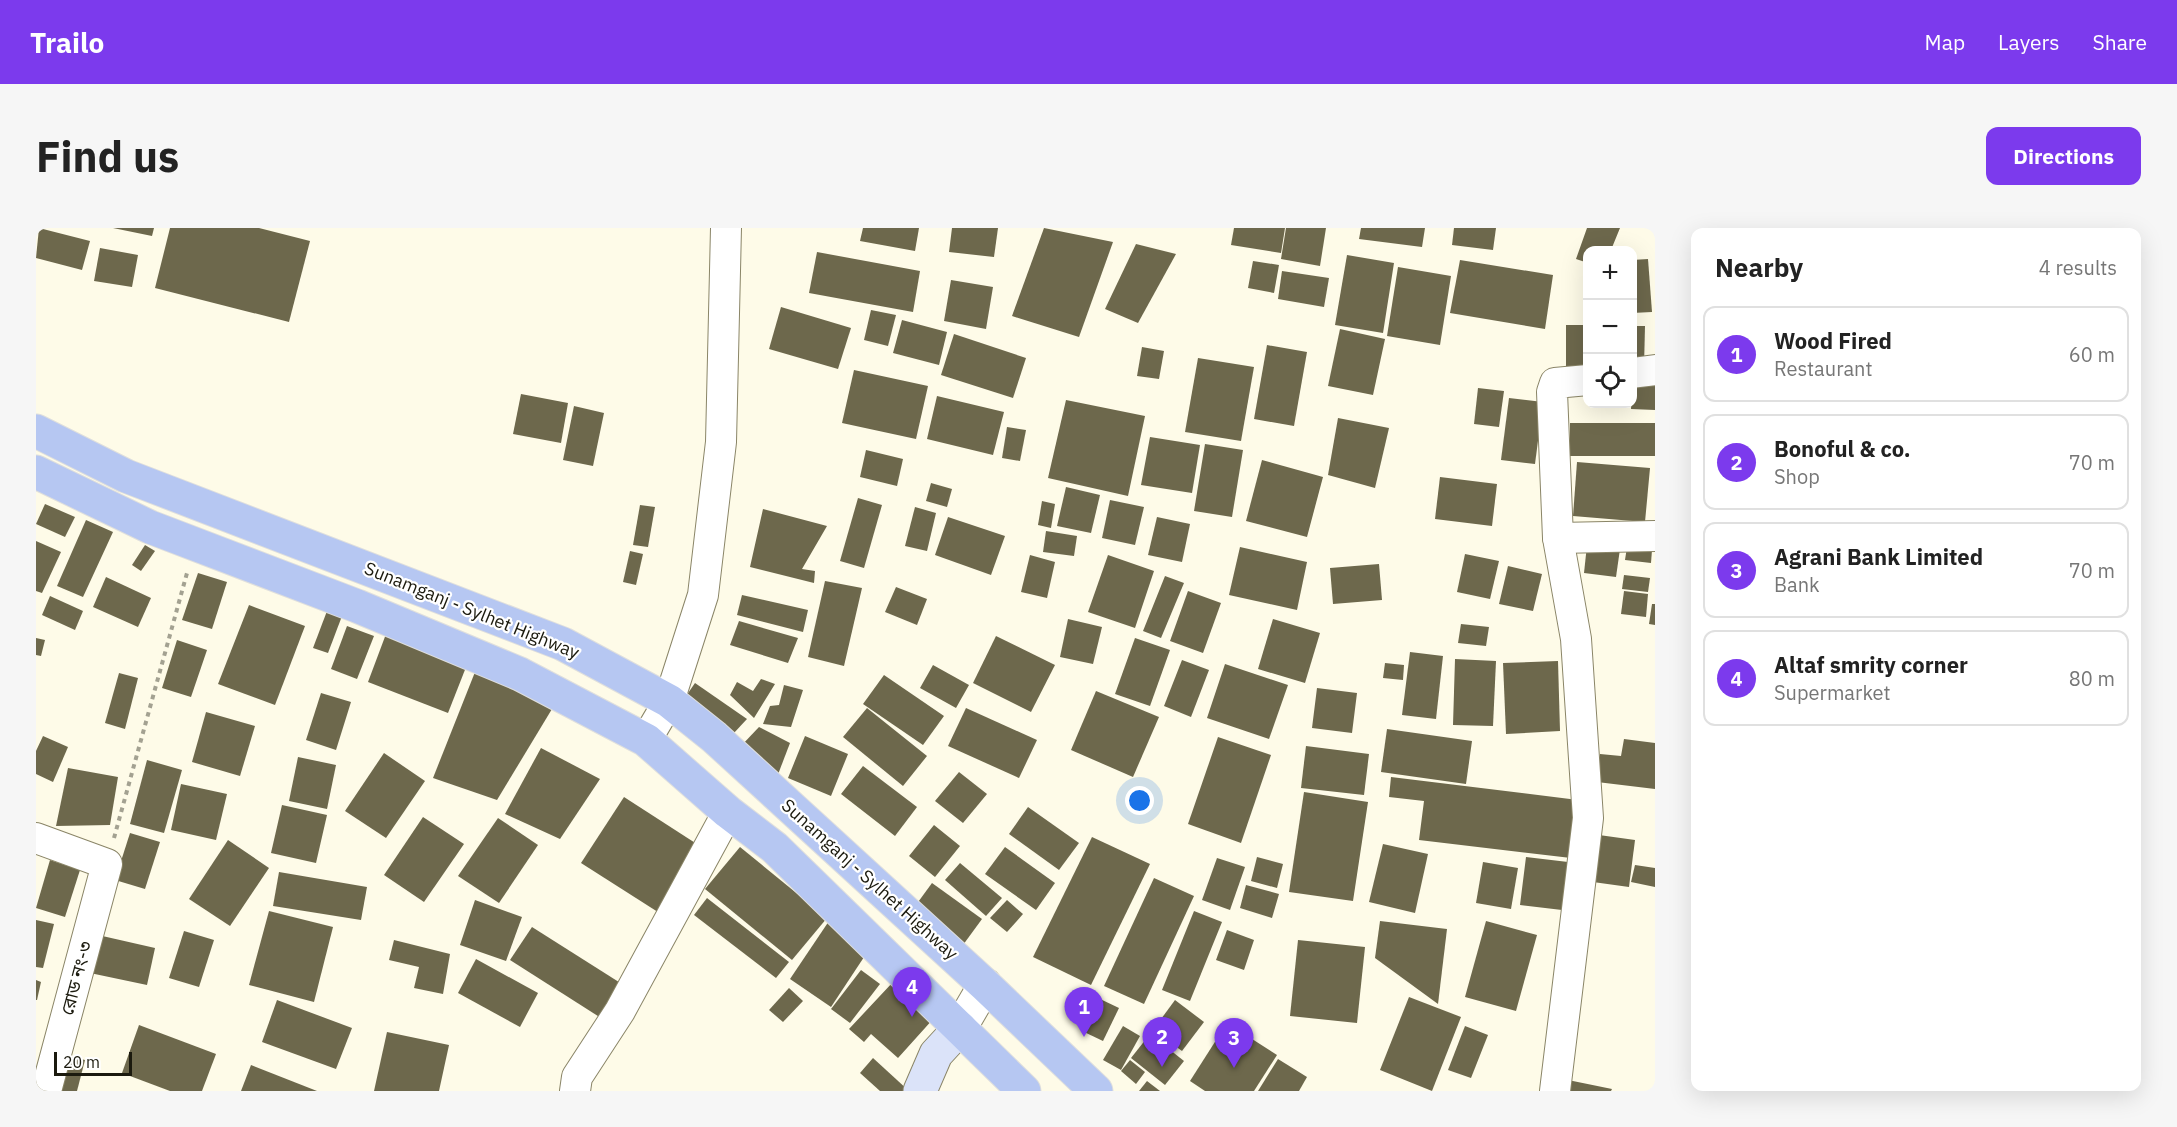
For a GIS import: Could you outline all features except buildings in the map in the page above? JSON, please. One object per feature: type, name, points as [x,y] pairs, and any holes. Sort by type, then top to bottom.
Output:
[{"type":"main road","name":"Sunamganj - Sylhet Highway","points":[[36,431],[126,476],[563,644],[669,701],[714,737],[985,985],[1096,1091]]},
{"type":"main road","points":[[36,472],[150,527],[357,606],[520,674],[646,740],[728,812],[775,848],[1024,1091]]},
{"type":"main road","points":[[920,1091],[936,1054],[960,1028]]},
{"type":"main road","points":[[942,1091],[950,1076],[960,1028]]},
{"type":"street","points":[[646,740],[669,701],[703,595],[721,442],[726,228]]},
{"type":"street","points":[[1637,373],[1655,370]]},
{"type":"street","points":[[1555,1091],[1588,818],[1576,639],[1558,538],[1552,392],[1555,383],[1583,380]]},
{"type":"street","points":[[1558,538],[1655,536]]},
{"type":"street","points":[[575,1091],[577,1077],[620,1011],[728,812]]},
{"type":"street","points":[[36,838],[107,864]]},
{"type":"street","name":"রোড নং-৩","points":[[46,1091],[107,864]]},
{"type":"street","points":[[960,1028],[985,985]]},
{"type":"path","points":[[107,864],[195,544]]},
{"type":"place","name":"Altaf smrity corner","points":[[912,1017]]},
{"type":"place","name":"Wood Fired","points":[[1084,1037]]},
{"type":"place","name":"Bonoful & co.","points":[[1162,1067]]},
{"type":"place","name":"Agrani Bank Limited","points":[[1234,1068]]}]
